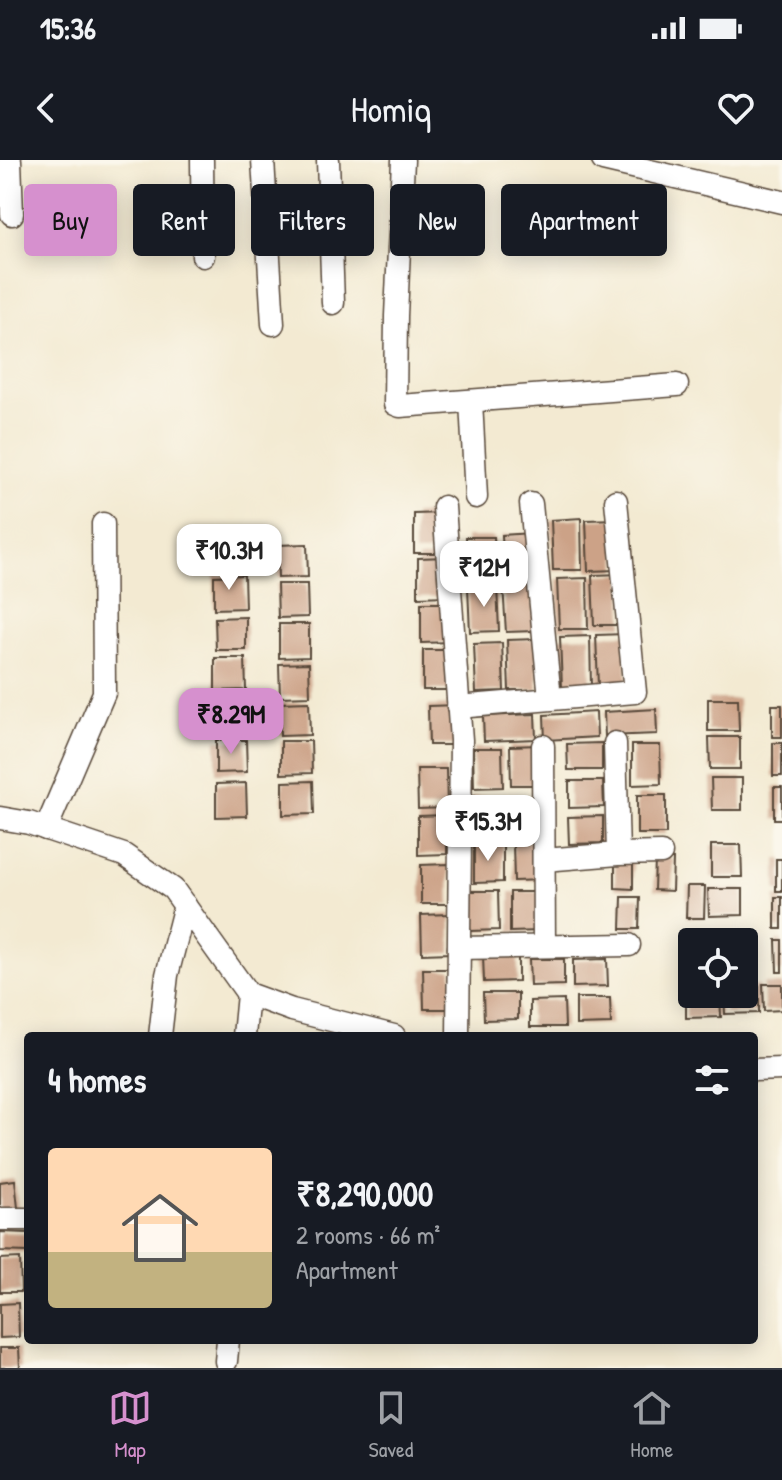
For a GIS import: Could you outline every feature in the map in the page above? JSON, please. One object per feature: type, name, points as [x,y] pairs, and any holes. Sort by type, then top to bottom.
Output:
[{"type":"street","points":[[10,160],[12,214]]},
{"type":"street","points":[[202,160],[202,184]]},
{"type":"street","points":[[263,160],[273,324]]},
{"type":"street","points":[[328,160],[333,303]]},
{"type":"street","points":[[403,160],[395,404],[677,385]]},
{"type":"street","points":[[603,160],[782,202]]},
{"type":"street","points":[[471,401],[476,497]]},
{"type":"street","points":[[458,707],[633,693],[636,690],[616,501]]},
{"type":"street","points":[[531,504],[550,698]]},
{"type":"street","points":[[444,507],[461,740],[458,1032]]},
{"type":"street","points":[[46,829],[104,693],[103,524]]},
{"type":"street","points":[[615,743],[618,854]]},
{"type":"street","points":[[543,746],[544,946]]},
{"type":"street","points":[[0,818],[46,829],[124,855],[173,889],[248,994],[292,1010],[378,1032]]},
{"type":"street","points":[[544,860],[661,853]]},
{"type":"street","points":[[160,1032],[167,975],[185,905]]},
{"type":"street","points":[[459,948],[629,945]]},
{"type":"street","points":[[244,1032],[248,994]]},
{"type":"street","points":[[758,1070],[782,1069]]},
{"type":"street","points":[[0,1219],[24,1219]]},
{"type":"building","points":[[443,513],[443,553],[414,553],[414,514]]},
{"type":"building","points":[[581,518],[582,570],[553,570],[551,520]]},
{"type":"building","points":[[616,519],[617,570],[588,571],[586,520]]},
{"type":"building","points":[[531,533],[533,574],[504,575],[502,535]]},
{"type":"building","points":[[244,534],[245,567],[215,568],[214,535]]},
{"type":"building","points":[[466,537],[494,537],[497,580],[468,580]]},
{"type":"building","points":[[307,544],[308,577],[278,578],[277,545]]},
{"type":"building","points":[[447,557],[447,596],[418,597],[418,558]]},
{"type":"building","points":[[622,574],[623,625],[594,625],[592,575]]},
{"type":"building","points":[[244,575],[245,608],[214,609],[214,576]]},
{"type":"building","points":[[587,578],[588,629],[559,629],[557,579]]},
{"type":"building","points":[[533,583],[534,631],[506,632],[503,585]]},
{"type":"building","points":[[277,584],[307,584],[308,617],[278,618]]},
{"type":"building","points":[[497,586],[499,631],[470,632],[468,588]]},
{"type":"building","points":[[421,603],[450,603],[451,642],[421,643]]},
{"type":"building","points":[[246,617],[246,650],[216,650],[215,618]]},
{"type":"building","points":[[279,624],[309,624],[309,657],[279,658]]},
{"type":"building","points":[[626,634],[627,685],[598,686],[596,635]]},
{"type":"building","points":[[590,636],[591,687],[562,687],[560,637]]},
{"type":"building","points":[[537,639],[538,690],[509,690],[507,640]]},
{"type":"building","points":[[502,643],[504,691],[476,692],[474,644]]},
{"type":"building","points":[[423,650],[451,650],[452,690],[423,690]]},
{"type":"building","points":[[215,658],[245,658],[246,690],[215,691]]},
{"type":"building","points":[[309,663],[310,696],[280,697],[279,664]]},
{"type":"building","points":[[244,699],[245,732],[215,733],[214,700]]},
{"type":"building","points":[[708,699],[738,699],[739,731],[708,731]]},
{"type":"building","points":[[309,702],[310,735],[280,736],[279,703]]},
{"type":"building","points":[[457,705],[458,745],[429,745],[428,706]]},
{"type":"building","points":[[772,705],[782,705],[782,737],[772,737]]},
{"type":"building","points":[[656,709],[657,734],[605,736],[604,712]]},
{"type":"building","points":[[596,712],[597,737],[545,740],[544,715]]},
{"type":"building","points":[[535,714],[536,739],[484,741],[483,716]]},
{"type":"building","points":[[709,737],[740,737],[740,769],[710,769]]},
{"type":"building","points":[[216,740],[246,740],[247,772],[216,773]]},
{"type":"building","points":[[281,741],[311,741],[312,773],[281,774]]},
{"type":"building","points":[[602,743],[602,770],[568,770],[567,744]]},
{"type":"building","points":[[773,743],[782,743],[782,776],[773,776]]},
{"type":"building","points":[[539,745],[540,785],[511,785],[510,746]]},
{"type":"building","points":[[632,745],[660,745],[661,784],[632,785]]},
{"type":"building","points":[[473,748],[502,748],[503,787],[474,788]]},
{"type":"building","points":[[417,769],[446,769],[447,808],[418,809]]},
{"type":"building","points":[[711,778],[742,778],[742,810],[712,810]]},
{"type":"building","points":[[313,781],[314,814],[283,815],[283,782]]},
{"type":"building","points":[[569,781],[603,781],[604,807],[569,808]]},
{"type":"building","points":[[246,783],[247,816],[216,817],[216,784]]},
{"type":"building","points":[[774,787],[782,787],[782,819],[774,819]]},
{"type":"building","points":[[637,795],[666,795],[666,834],[637,834]]},
{"type":"building","points":[[473,796],[502,796],[503,835],[474,836]]},
{"type":"building","points":[[511,798],[540,798],[540,837],[512,838]]},
{"type":"building","points":[[447,815],[447,854],[418,855],[418,816]]},
{"type":"building","points":[[603,816],[603,843],[569,844],[568,817]]},
{"type":"building","points":[[542,841],[543,880],[514,881],[513,842]]},
{"type":"building","points":[[474,843],[503,843],[503,882],[474,883]]},
{"type":"building","points":[[711,845],[741,845],[742,877],[711,877]]},
{"type":"building","points":[[615,856],[633,857],[633,889],[615,888]]},
{"type":"building","points":[[655,859],[673,859],[672,891],[654,890]]},
{"type":"building","points":[[776,859],[782,859],[782,891],[776,891]]},
{"type":"building","points":[[449,864],[450,904],[421,904],[421,865]]},
{"type":"building","points":[[687,886],[705,886],[704,918],[686,918]]},
{"type":"building","points":[[708,889],[743,889],[743,915],[709,916]]},
{"type":"building","points":[[469,891],[498,891],[499,930],[470,931]]},
{"type":"building","points":[[510,892],[539,892],[539,931],[510,932]]},
{"type":"building","points":[[622,897],[640,897],[639,929],[621,929]]},
{"type":"building","points":[[775,897],[782,897],[782,929],[775,929]]},
{"type":"building","points":[[451,914],[451,953],[422,954],[421,915]]},
{"type":"building","points":[[776,940],[782,940],[782,972],[777,972]]},
{"type":"building","points":[[483,955],[518,955],[518,981],[484,982]]},
{"type":"building","points":[[529,959],[564,959],[564,985],[530,986]]},
{"type":"building","points":[[607,959],[608,986],[573,987],[573,960]]},
{"type":"building","points":[[423,969],[452,969],[453,1009],[424,1009]]},
{"type":"building","points":[[763,984],[782,984],[782,1010],[764,1011]]},
{"type":"building","points":[[758,986],[759,1013],[725,1014],[725,1008],[758,1008]]},
{"type":"building","points":[[483,993],[518,993],[518,1019],[484,1020]]},
{"type":"building","points":[[576,998],[610,998],[611,1024],[576,1025]]},
{"type":"building","points":[[564,1000],[565,1027],[530,1027],[530,1001]]},
{"type":"building","points":[[686,1008],[721,1008],[721,1017],[686,1018]]},
{"type":"building","points":[[15,1180],[18,1208],[0,1210],[0,1182]]},
{"type":"building","points":[[0,1232],[24,1233],[24,1252],[0,1251]]},
{"type":"building","points":[[20,1258],[21,1292],[0,1292],[0,1259]]},
{"type":"building","points":[[18,1303],[19,1337],[0,1338],[0,1304]]},
{"type":"building","points":[[0,1348],[19,1348],[20,1368],[0,1368]]}]
